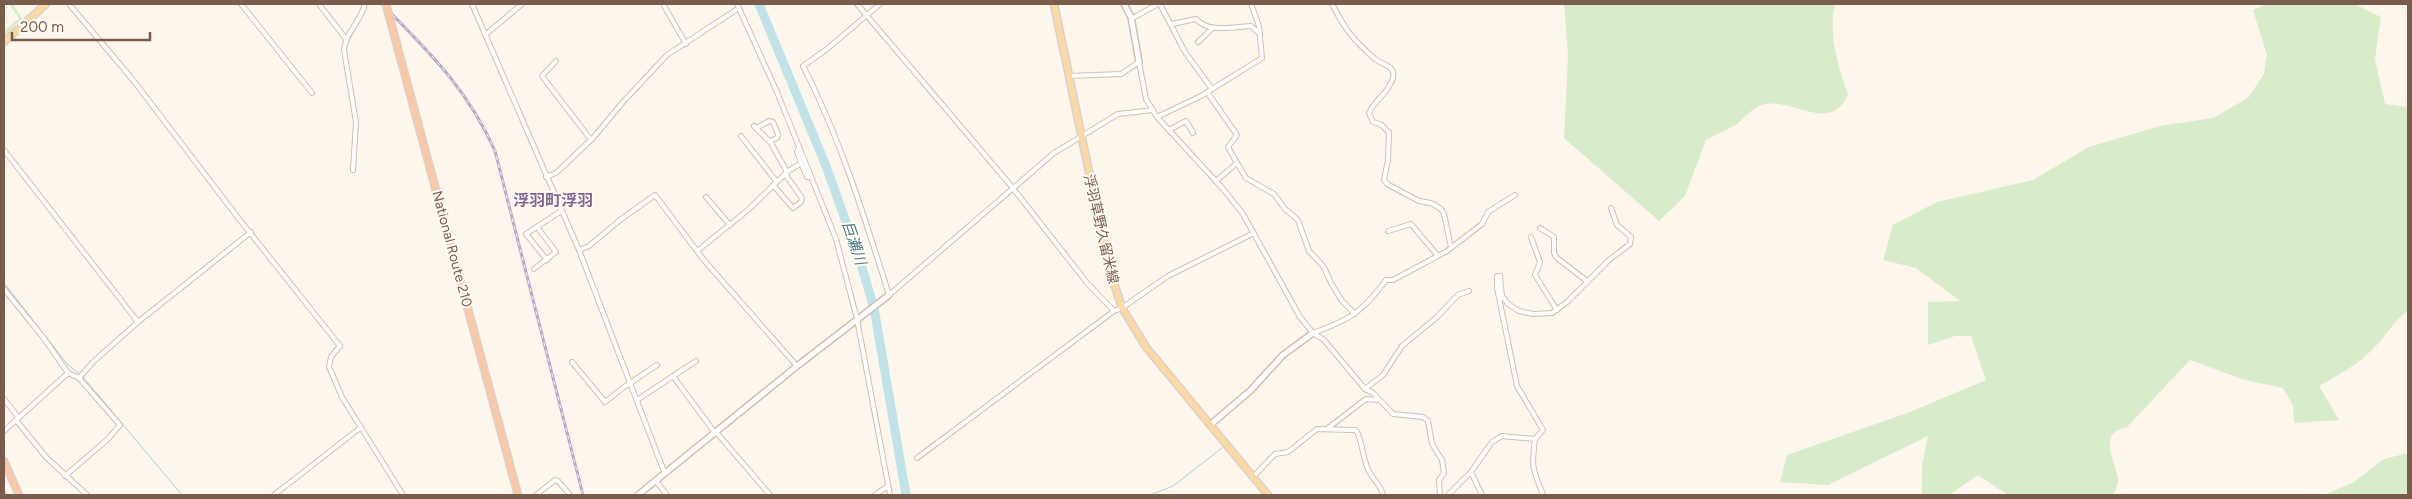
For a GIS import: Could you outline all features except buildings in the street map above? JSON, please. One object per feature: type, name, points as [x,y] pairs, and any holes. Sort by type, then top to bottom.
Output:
[{"type":"highway","name":"National Route 210","points":[[386,4],[518,495]]},
{"type":"highway","points":[[4,461],[19,495]]},
{"type":"main road","points":[[4,42],[46,4]]},
{"type":"main road","name":"浮羽草野久留米線","points":[[1054,4],[1109,268],[1122,308],[1146,347],[1268,495]]},
{"type":"street","points":[[69,4],[133,80],[340,346],[331,357],[329,367],[342,398],[402,495]]},
{"type":"street","points":[[241,4],[312,93]]},
{"type":"street","points":[[318,4],[346,39]]},
{"type":"street","points":[[353,170],[356,122],[344,50],[346,39],[362,14],[365,4]]},
{"type":"street","points":[[472,4],[579,250],[666,474]]},
{"type":"street","points":[[485,35],[522,4]]},
{"type":"street","points":[[663,4],[686,44]]},
{"type":"street","points":[[857,4],[1012,187],[1088,284],[1114,311]]},
{"type":"street","points":[[880,4],[827,49],[803,66],[819,98],[863,210],[889,295]]},
{"type":"street","points":[[1124,4],[1131,19],[1146,99],[1153,110],[1243,214],[1284,290],[1314,333],[1324,340],[1365,389],[1373,393],[1393,414],[1423,417],[1428,421],[1432,444],[1442,460],[1444,473],[1439,480],[1440,495]]},
{"type":"street","points":[[1131,19],[1159,4],[1172,24],[1185,52],[1212,89]]},
{"type":"street","points":[[1158,117],[1207,92],[1262,58],[1260,34],[1251,4]]},
{"type":"street","points":[[1332,4],[1348,35],[1376,60],[1389,65],[1392,71],[1393,77],[1386,92],[1369,113],[1373,122],[1382,125],[1389,134],[1388,160],[1384,180],[1387,184],[1419,201],[1432,203],[1441,209],[1444,214],[1451,247]]},
{"type":"street","points":[[546,177],[556,173],[591,140],[622,102],[667,55],[686,44],[738,6],[778,92],[836,239],[857,319],[890,495]]},
{"type":"street","points":[[1172,24],[1196,19],[1202,25],[1213,28],[1251,26],[1260,34]]},
{"type":"street","points":[[1198,42],[1213,28]]},
{"type":"street","points":[[556,61],[542,76],[591,140]]},
{"type":"street","points":[[1069,76],[1121,74],[1139,62]]},
{"type":"street","points":[[1207,92],[1237,135],[1228,147],[1237,163],[1250,182],[1274,194],[1285,209],[1298,220],[1309,251],[1324,267],[1338,295],[1355,314]]},
{"type":"street","points":[[638,495],[797,366],[889,295],[1012,187],[1054,153],[1118,114],[1153,110]]},
{"type":"street","points":[[742,136],[793,208],[801,202],[802,198],[786,173],[770,141],[755,127],[769,121],[773,122],[778,134],[777,138],[770,141]]},
{"type":"street","points":[[1169,130],[1186,121],[1194,133]]},
{"type":"street","points":[[799,147],[797,152],[801,163],[807,177],[811,177]]},
{"type":"street","points":[[4,150],[138,322]]},
{"type":"street","points":[[697,251],[730,225],[786,173],[801,163]]},
{"type":"street","points":[[1216,182],[1237,163]]},
{"type":"street","points":[[579,250],[589,246],[620,220],[655,195],[697,251],[797,366]]},
{"type":"street","points":[[1210,425],[1250,391],[1283,355],[1314,333],[1345,321],[1355,314],[1386,280],[1393,280],[1438,256],[1482,224],[1488,212],[1515,196]]},
{"type":"street","points":[[706,197],[730,225]]},
{"type":"street","points":[[1543,495],[1533,475],[1532,464],[1535,439],[1543,430],[1526,404],[1512,371],[1496,288],[1497,276],[1500,276],[1504,301],[1519,311],[1545,314],[1557,310],[1609,260],[1628,248],[1631,237],[1617,225],[1611,208]]},
{"type":"street","points":[[547,260],[526,234],[561,211]]},
{"type":"street","points":[[1388,232],[1411,224],[1438,256]]},
{"type":"street","points":[[534,270],[556,252],[536,227]]},
{"type":"street","points":[[1540,228],[1554,237],[1554,253],[1557,258],[1587,281]]},
{"type":"street","points":[[80,377],[84,371],[138,322],[251,232]]},
{"type":"street","points":[[917,458],[1114,311],[1122,308],[1168,276],[1254,232]]},
{"type":"street","points":[[1531,237],[1540,262],[1535,276],[1557,310]]},
{"type":"street","points":[[4,289],[43,336],[68,373],[80,377],[120,425],[108,439],[64,476]]},
{"type":"street","points":[[1365,389],[1383,375],[1402,346],[1437,317],[1458,295],[1469,291]]},
{"type":"street","points":[[637,400],[696,361]]},
{"type":"street","points":[[572,362],[605,402],[630,382],[657,366]]},
{"type":"street","points":[[4,431],[68,373]]},
{"type":"street","points":[[673,376],[716,433],[770,495]]},
{"type":"street","points":[[4,399],[46,457],[64,476],[70,478],[87,495]]},
{"type":"street","points":[[1328,428],[1366,399],[1380,400]]},
{"type":"street","points":[[275,495],[360,428]]},
{"type":"street","points":[[1254,477],[1276,454],[1288,452],[1297,447],[1308,434],[1317,429],[1328,428],[1336,431],[1356,430],[1364,459],[1371,475],[1382,488],[1383,495]]},
{"type":"street","points":[[1448,495],[1471,472],[1492,442],[1502,436],[1535,439]]},
{"type":"street","points":[[1471,472],[1482,495]]},
{"type":"street","points":[[536,495],[555,480],[570,495]]},
{"type":"street","points":[[656,481],[667,495]]},
{"type":"street","points":[[875,495],[888,486]]},
{"type":"green space","points":[[9,4],[13,4],[22,18],[4,36],[4,31],[19,18]]},
{"type":"green space","points":[[1564,4],[1835,4],[1833,38],[1848,94],[1841,106],[1832,112],[1811,112],[1776,104],[1761,105],[1734,126],[1706,140],[1685,196],[1659,221],[1564,138],[1568,56]]},
{"type":"green space","points":[[2268,4],[2355,4],[2381,17],[2375,59],[2385,104],[2408,107],[2408,311],[2365,356],[2347,370],[2319,386],[2339,420],[2294,423],[2293,405],[2283,388],[2245,380],[2190,360],[2126,428],[2117,431],[2112,436],[2110,450],[2118,480],[2114,495],[2008,495],[1978,475],[1949,495],[1922,495],[1922,465],[1928,436],[1828,485],[1780,482],[1787,455],[1910,412],[1986,380],[1971,336],[1955,336],[1928,345],[1928,302],[1960,301],[1916,268],[1883,260],[1893,225],[1937,202],[2033,180],[2089,147],[2160,126],[2213,118],[2248,98],[2264,74],[2267,55],[2253,10]]},
{"type":"green space","points":[[2408,453],[2408,495],[2324,495],[2354,482],[2384,459]]},
{"type":"waterway","name":"巨瀬川","points":[[759,4],[826,166],[861,264],[874,308],[906,495]]},
{"type":"waterway","points":[[4,283],[68,365],[80,374]]},
{"type":"waterway","points":[[83,377],[182,495]]},
{"type":"waterway","points":[[1150,495],[1173,486],[1222,448]]},
{"type":"railway","points":[[382,4],[446,72],[472,108],[495,151],[583,495]]},
{"type":"district","name":"浮羽町浮羽","points":[[553,200]]}]
